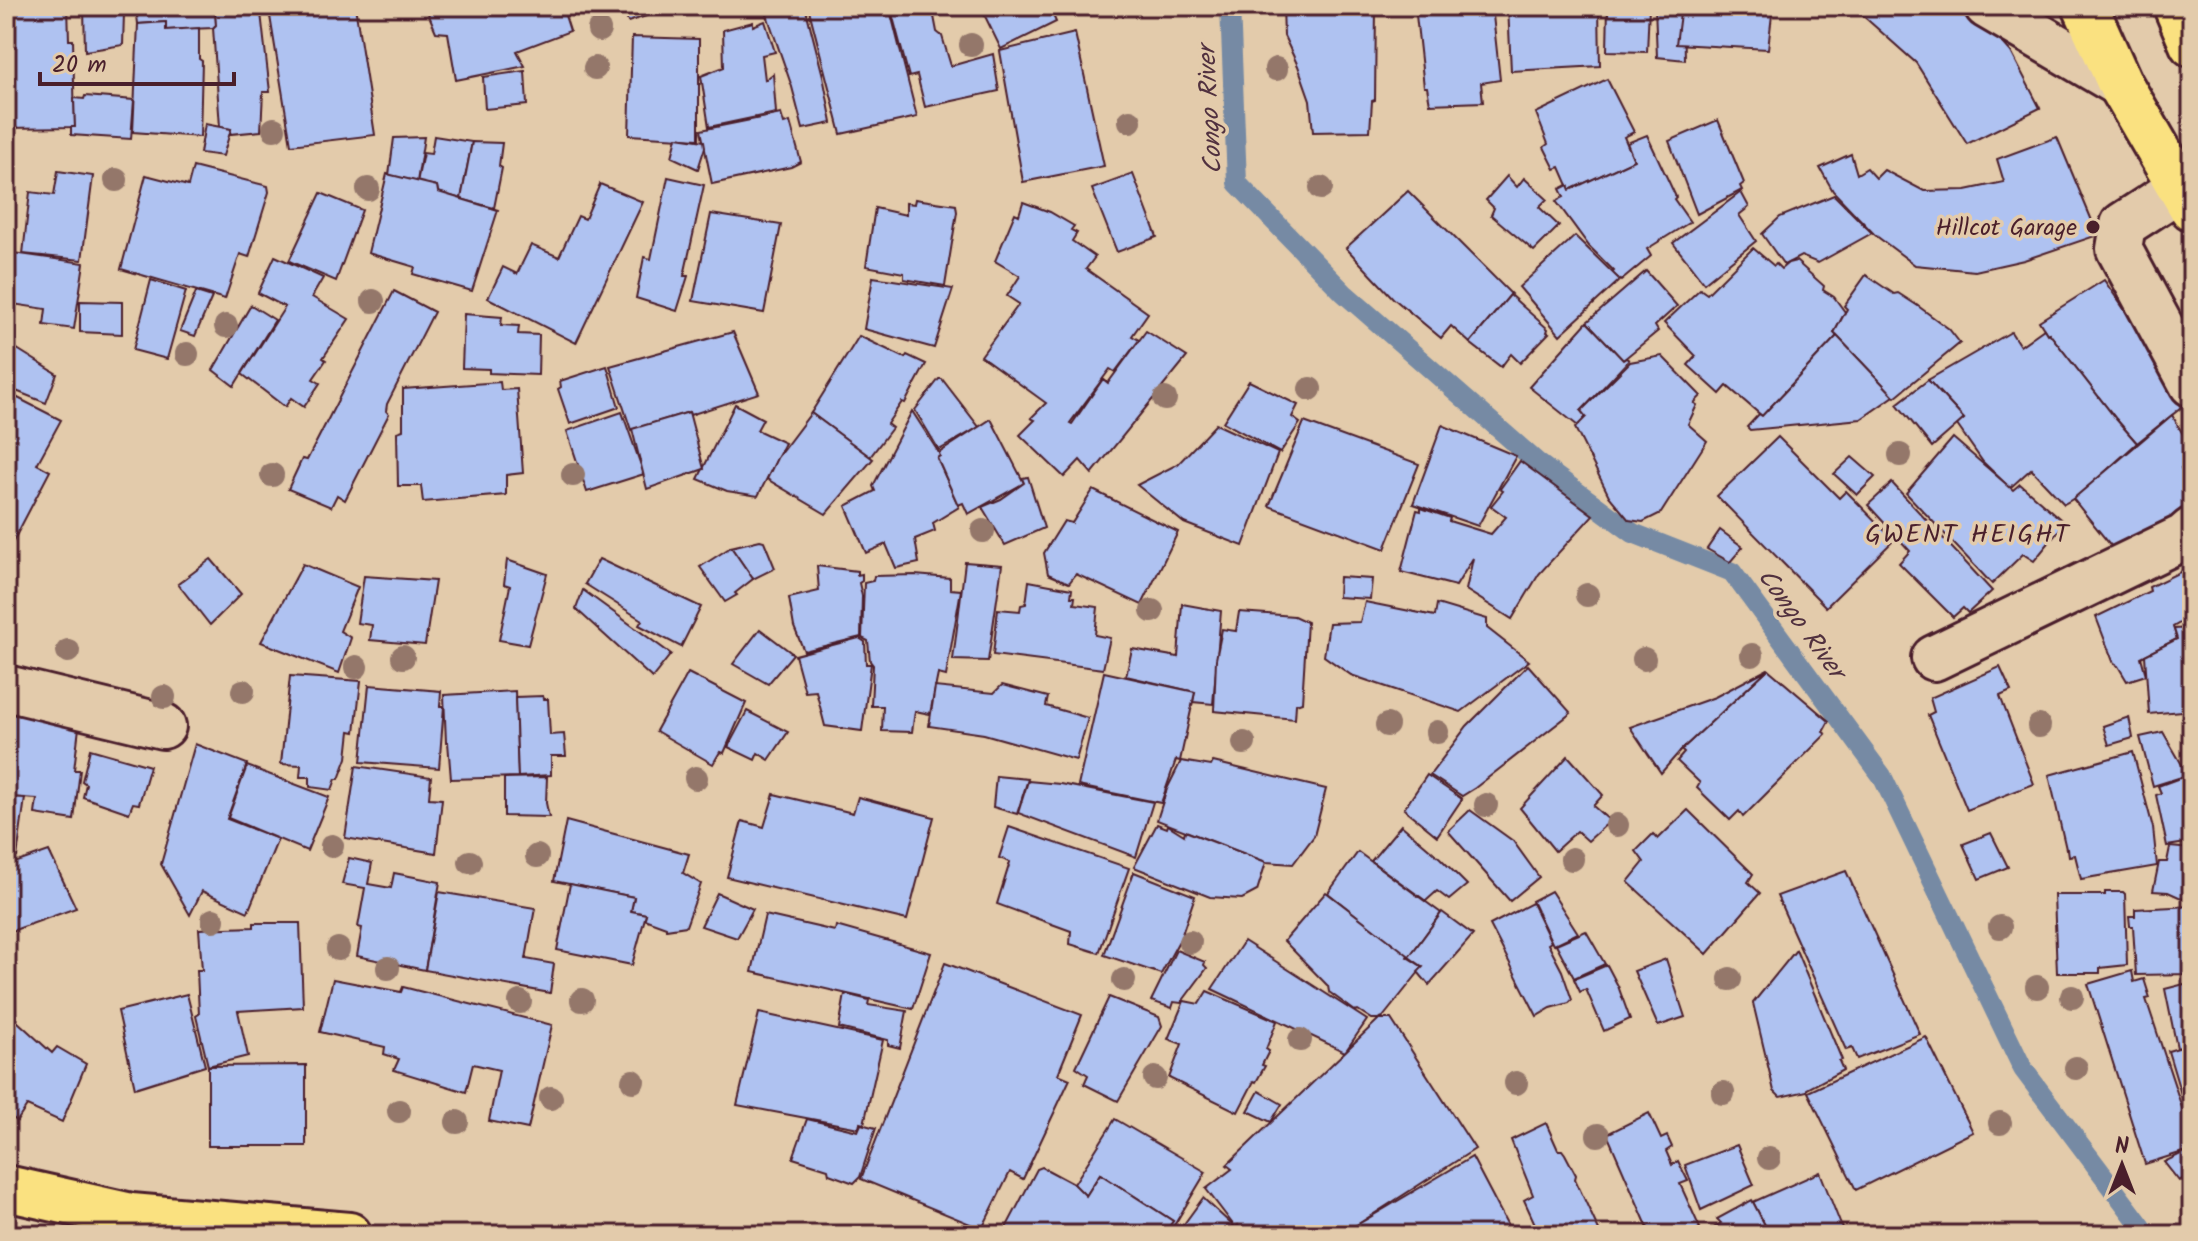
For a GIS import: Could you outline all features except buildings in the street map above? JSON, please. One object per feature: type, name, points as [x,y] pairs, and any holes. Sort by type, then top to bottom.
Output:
[{"type":"main road","points":[[2085,6],[2120,84],[2186,198]]},
{"type":"main road","points":[[2176,6],[2192,44]]},
{"type":"main road","points":[[6,1188],[131,1216],[349,1235]]},
{"type":"street","points":[[1987,6],[2120,84]]},
{"type":"street","points":[[2186,198],[2123,225],[2119,249],[2192,384]]},
{"type":"street","points":[[1934,658],[2184,537],[2192,530]]},
{"type":"street","points":[[6,688],[163,726]]},
{"type":"waterway","name":"Congo River","points":[[1230,6],[1237,183],[1344,293],[1538,463],[1633,533],[1732,572],[1882,776],[2023,1069],[2148,1235]]},
{"type":"place","name":"Hillcot Garage","points":[[2093,227]]},
{"type":"district","name":"GWENT HEIGHT","points":[[1968,533]]}]
